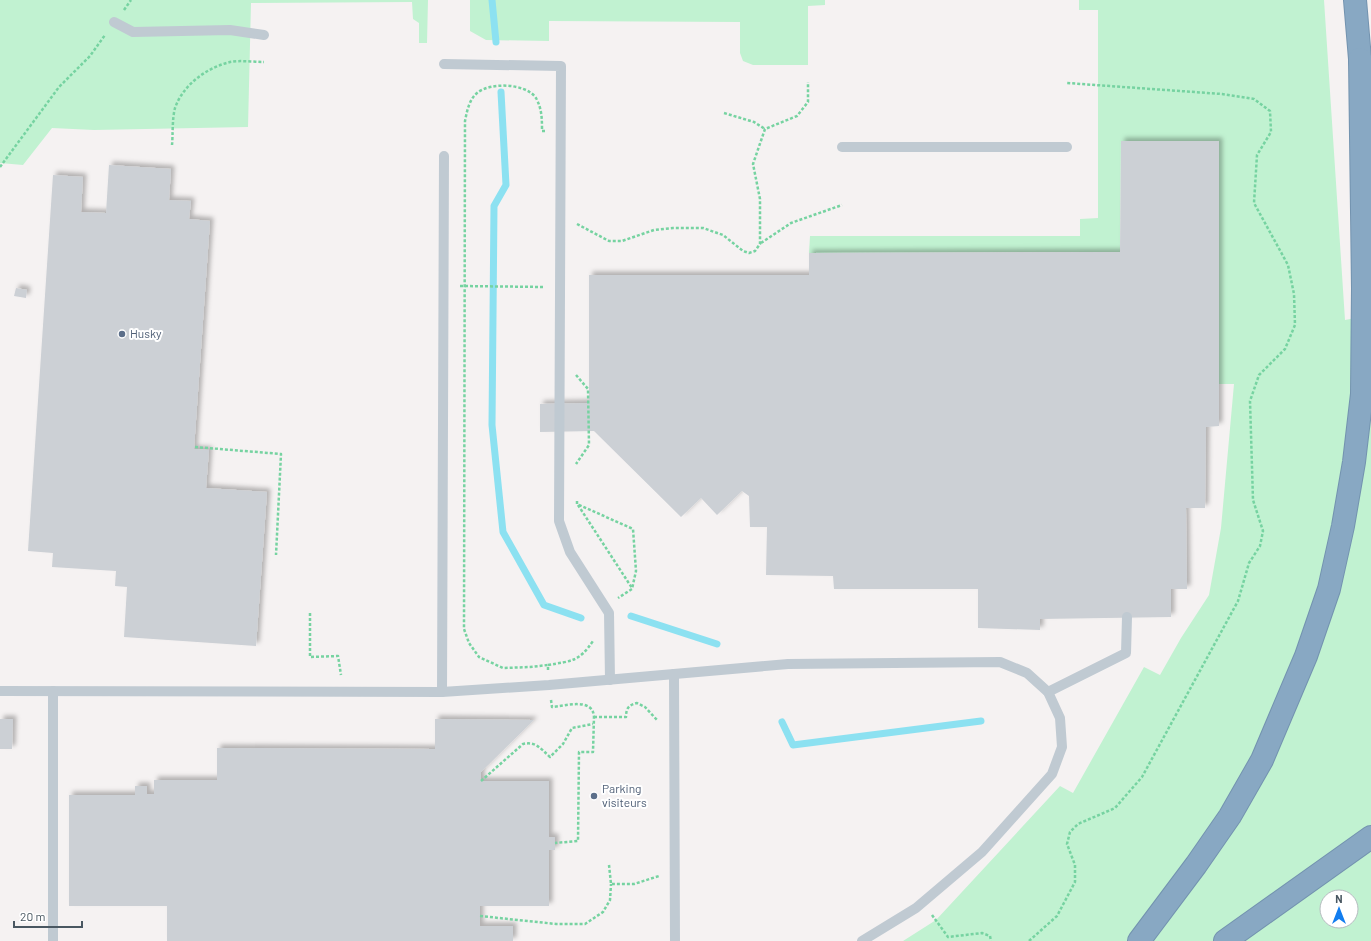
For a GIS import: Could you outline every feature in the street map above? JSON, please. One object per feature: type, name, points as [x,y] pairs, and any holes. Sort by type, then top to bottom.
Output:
[{"type":"highway","points":[[1139,941],[1196,865],[1230,816],[1262,760],[1306,656],[1329,589],[1343,526],[1354,462],[1362,394],[1363,288],[1360,59],[1355,0]]},
{"type":"highway","points":[[1360,59],[1371,121]]},
{"type":"highway","points":[[1225,941],[1371,837]]},
{"type":"lane","points":[[114,22],[133,32],[230,30],[264,35]]},
{"type":"lane","points":[[444,64],[561,66],[559,521],[570,552],[609,613],[610,680]]},
{"type":"lane","points":[[842,147],[1067,147]]},
{"type":"lane","points":[[442,692],[444,156]]},
{"type":"lane","points":[[1048,692],[1126,653],[1127,617]]},
{"type":"lane","points":[[0,691],[442,692],[549,685],[788,664],[1000,662],[1027,673],[1048,692],[1060,718],[1062,747],[1052,774],[982,852],[916,908],[862,941]]},
{"type":"lane","points":[[674,674],[675,941]]},
{"type":"lane","points":[[53,691],[53,941]]},
{"type":"path","points":[[0,167],[59,87],[90,56],[131,0]]},
{"type":"path","points":[[172,146],[175,109],[183,92],[194,79],[215,67],[231,62],[264,62]]},
{"type":"path","points":[[760,244],[760,199],[753,164],[765,129],[797,116],[808,102],[808,82]]},
{"type":"path","points":[[1029,941],[1057,916],[1075,882],[1075,865],[1067,844],[1070,832],[1078,824],[1114,808],[1142,777],[1238,601],[1249,563],[1260,546],[1263,531],[1253,500],[1250,401],[1259,375],[1285,348],[1295,325],[1294,294],[1288,266],[1254,203],[1257,155],[1271,132],[1270,111],[1254,99],[1222,94],[1067,83]]},
{"type":"path","points":[[560,132],[542,131],[542,111],[535,97],[527,90],[513,86],[490,86],[477,93],[468,106],[465,121],[464,629],[469,643],[479,656],[503,668],[530,667],[572,661],[585,653],[593,640],[609,640]]},
{"type":"path","points":[[724,113],[754,122],[765,129]]},
{"type":"path","points":[[575,230],[575,222],[609,241],[622,241],[654,230],[673,228],[703,228],[723,235],[743,251],[749,253],[756,251],[760,244],[791,223],[842,205]]},
{"type":"path","points":[[476,286],[520,287]]},
{"type":"path","points":[[576,374],[588,388],[589,445],[576,464],[576,471]]},
{"type":"path","points":[[195,447],[281,454],[276,555]]},
{"type":"path","points":[[577,497],[578,504],[632,589]]},
{"type":"path","points":[[578,504],[633,529],[636,571],[632,589],[615,599],[618,604]]},
{"type":"path","points":[[310,613],[310,656],[338,656],[343,692]]},
{"type":"path","points":[[548,665],[552,708],[583,704],[590,706],[594,712],[593,752],[579,752],[578,841],[555,843]]},
{"type":"path","points":[[594,716],[626,717],[626,710],[630,705],[638,703],[645,707],[660,723]]},
{"type":"path","points":[[481,781],[523,744],[530,743],[537,746],[550,756],[563,744],[572,728],[594,724]]},
{"type":"path","points":[[480,916],[556,924],[585,924],[603,912],[610,900],[611,884],[609,865]]},
{"type":"path","points":[[611,884],[634,884],[675,871]]},
{"type":"path","points":[[922,903],[948,937]]},
{"type":"path","points":[[948,937],[982,933],[990,936],[991,941]]},
{"type":"path","points":[[947,941],[948,937]]},
{"type":"green space","points":[[0,0],[428,0],[427,43],[419,43],[419,23],[413,19],[412,2],[251,3],[248,127],[94,130],[52,128],[23,165],[0,163]]},
{"type":"green space","points":[[470,0],[825,0],[825,5],[808,6],[808,65],[753,65],[743,61],[740,53],[740,22],[549,21],[549,41],[486,40],[470,31]]},
{"type":"green space","points":[[1079,0],[1324,0],[1345,320],[1371,315],[1371,941],[903,941],[936,920],[1060,786],[1073,793],[1144,667],[1160,675],[1181,638],[1209,595],[1221,528],[1234,384],[1219,384],[1219,141],[1121,141],[1120,252],[809,253],[810,236],[1080,236],[1080,219],[1098,218],[1098,10],[1079,10]]},
{"type":"building","points":[[1121,141],[1219,141],[1219,426],[1206,427],[1205,508],[1186,508],[1187,589],[1171,589],[1171,617],[1040,619],[1040,630],[978,628],[978,589],[834,589],[833,576],[766,575],[767,527],[750,527],[749,496],[742,491],[717,515],[701,498],[681,517],[594,431],[540,432],[540,404],[589,403],[589,275],[809,275],[809,253],[1120,252]]},
{"type":"building","name":"Husky","points":[[109,165],[171,169],[169,200],[191,201],[189,219],[210,221],[194,449],[209,450],[206,488],[267,492],[256,646],[124,637],[127,587],[115,586],[116,571],[52,567],[53,553],[28,551],[53,175],[83,177],[81,212],[106,213]]},
{"type":"building","points":[[16,288],[27,290],[26,298],[14,296]]},
{"type":"building","points":[[0,719],[13,719],[12,749],[0,749]]},
{"type":"building","points":[[435,719],[534,720],[481,772],[481,781],[549,781],[549,837],[555,837],[555,850],[549,850],[549,906],[480,906],[480,926],[513,926],[513,941],[167,941],[167,906],[69,906],[69,795],[135,795],[135,786],[147,786],[147,794],[154,794],[154,780],[217,780],[217,748],[435,749]]},
{"type":"waterway","points":[[492,0],[496,42]]},
{"type":"waterway","points":[[501,92],[506,185],[494,206],[492,425],[503,532],[544,605],[581,618]]},
{"type":"waterway","points":[[631,616],[717,644]]},
{"type":"waterway","points":[[782,722],[793,745],[981,721]]},
{"type":"place","name":"Husky","points":[[122,334]]},
{"type":"place","name":"Parking visiteurs","points":[[594,796]]}]
